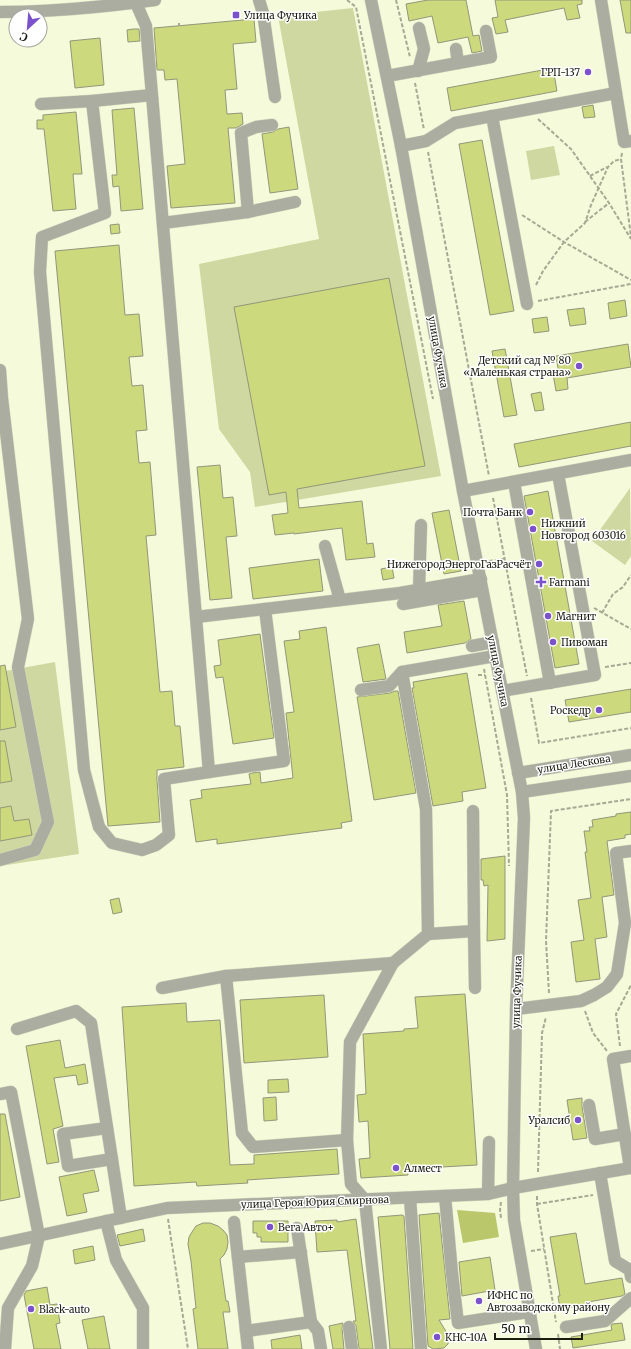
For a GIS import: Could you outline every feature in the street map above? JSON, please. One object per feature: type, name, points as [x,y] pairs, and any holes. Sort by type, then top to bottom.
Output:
[{"type":"street","points":[[0,12],[41,12],[80,5],[136,3],[155,0]]},
{"type":"street","points":[[259,0],[263,13],[275,97]]},
{"type":"street","name":"улица Фучика","points":[[371,0],[387,76],[463,491],[522,792],[524,818],[516,1009],[513,1188],[514,1220],[536,1349]]},
{"type":"street","points":[[601,0],[616,92],[628,142]]},
{"type":"street","points":[[136,3],[146,26],[209,772]]},
{"type":"street","points":[[415,71],[424,49],[419,28]]},
{"type":"street","points":[[387,76],[491,57],[486,31]]},
{"type":"street","points":[[456,49],[458,63]]},
{"type":"street","points":[[400,146],[426,141],[455,123],[616,92]]},
{"type":"street","points":[[41,104],[152,95]]},
{"type":"street","points":[[92,101],[104,213],[42,236],[40,272],[84,770],[99,827],[112,842],[142,850],[156,845],[168,836],[164,779],[284,761],[265,609]]},
{"type":"street","points":[[492,116],[527,304]]},
{"type":"street","points":[[248,212],[241,134],[256,127],[272,125]]},
{"type":"street","points":[[163,223],[248,212],[295,202]]},
{"type":"street","points":[[0,370],[1,398],[28,619],[18,667],[48,822],[35,850],[0,860]]},
{"type":"street","points":[[463,491],[631,460]]},
{"type":"street","points":[[502,691],[595,675],[558,474]]},
{"type":"street","points":[[514,482],[550,683]]},
{"type":"street","points":[[419,590],[421,525]]},
{"type":"street","points":[[325,546],[340,600]]},
{"type":"street","points":[[196,617],[419,590],[481,585]]},
{"type":"street","points":[[402,604],[481,585]]},
{"type":"street","points":[[472,646],[493,642]]},
{"type":"street","points":[[361,690],[389,686],[402,672],[495,656]]},
{"type":"street","points":[[402,672],[426,809],[428,934]]},
{"type":"street","name":"улица Лескова","points":[[518,773],[631,755]]},
{"type":"street","name":"улица Лескова","points":[[522,792],[631,776]]},
{"type":"street","points":[[473,811],[474,988]]},
{"type":"street","points":[[516,1009],[581,1001],[607,987],[617,974],[625,923],[616,853],[631,851]]},
{"type":"street","points":[[381,1349],[366,1200],[351,1184],[347,1140],[350,1042],[393,963],[428,934],[474,931]]},
{"type":"street","points":[[162,988],[226,976],[393,963]]},
{"type":"street","points":[[226,976],[242,1133],[253,1147],[347,1140]]},
{"type":"street","points":[[17,1029],[76,1011],[92,1023],[121,1218]]},
{"type":"street","points":[[631,1056],[613,1059],[631,1168]]},
{"type":"street","points":[[0,1094],[11,1092],[39,1236],[32,1266],[8,1308],[5,1349]]},
{"type":"street","points":[[589,1105],[595,1139],[625,1134]]},
{"type":"street","points":[[107,1128],[63,1134],[68,1166],[112,1160]]},
{"type":"street","points":[[488,1194],[489,1142]]},
{"type":"street","name":"улица Героя Юрия Смирнова","points":[[6,1243],[167,1208],[488,1194],[513,1188],[631,1168]]},
{"type":"street","points":[[600,1173],[615,1261],[630,1270],[631,1278]]},
{"type":"street","points":[[445,1196],[458,1323],[529,1312]]},
{"type":"street","points":[[410,1198],[421,1349]]},
{"type":"street","points":[[106,1221],[116,1260],[143,1308],[143,1349]]},
{"type":"street","points":[[234,1222],[248,1349]]},
{"type":"street","points":[[297,1228],[311,1322],[318,1331],[321,1349]]},
{"type":"street","points":[[238,1257],[301,1252]]},
{"type":"street","points":[[560,1329],[605,1321],[631,1298]]},
{"type":"street","points":[[246,1331],[311,1322]]},
{"type":"street","points":[[348,1327],[352,1349]]},
{"type":"path","points":[[347,0],[356,7],[435,405]]},
{"type":"path","points":[[396,0],[415,71],[426,141],[540,743],[631,728]]},
{"type":"path","points":[[527,109],[571,149],[609,203],[631,238]]},
{"type":"path","points":[[628,142],[621,159],[631,238]]},
{"type":"path","points":[[590,176],[608,167],[614,161],[621,159]]},
{"type":"path","points":[[585,223],[598,188],[608,167]]},
{"type":"path","points":[[527,304],[543,271],[564,242],[609,203]]},
{"type":"path","points":[[509,207],[564,242],[631,280]]},
{"type":"path","points":[[527,304],[631,284]]},
{"type":"path","points":[[602,612],[613,594],[623,587],[631,576]]},
{"type":"path","points":[[581,600],[631,629]]},
{"type":"path","points":[[482,658],[507,795],[509,872]]},
{"type":"path","points":[[594,669],[631,663]]},
{"type":"path","points":[[478,675],[485,675]]},
{"type":"path","points":[[560,1349],[560,1329],[537,1204],[542,1033],[550,1005],[546,941],[552,811],[631,799]]},
{"type":"path","points":[[581,1001],[593,1033],[613,1059],[620,1046],[616,1014],[631,985]]},
{"type":"path","points":[[537,1204],[603,1193]]},
{"type":"path","points":[[167,1208],[188,1349]]},
{"type":"green space","points":[[353,8],[441,476],[255,507],[250,472],[219,429],[199,264],[319,239],[278,16]]},
{"type":"green space","points":[[554,146],[560,175],[531,180],[526,151]]},
{"type":"green space","points":[[630,488],[631,556],[625,565],[592,541]]},
{"type":"green space","points":[[55,662],[79,854],[0,866],[0,672]]},
{"type":"green space","points":[[457,1210],[495,1213],[499,1237],[463,1243]]},
{"type":"building","points":[[428,0],[466,0],[473,36],[479,35],[482,51],[472,53],[468,37],[438,43],[432,16],[409,21],[406,4]]},
{"type":"building","points":[[495,0],[582,0],[582,4],[577,5],[580,18],[567,20],[564,8],[505,20],[508,32],[496,34],[492,18],[498,17]]},
{"type":"building","points":[[620,0],[631,0],[631,33],[626,33]]},
{"type":"building","points":[[254,19],[256,42],[233,44],[237,89],[225,90],[227,114],[242,113],[243,124],[236,128],[228,128],[235,203],[171,208],[167,166],[185,164],[177,79],[165,80],[164,70],[157,70],[154,28]]},
{"type":"building","points":[[139,29],[140,41],[128,42],[127,30]]},
{"type":"building","points":[[100,38],[104,85],[75,88],[70,41]]},
{"type":"building","points":[[553,68],[557,91],[451,111],[447,88]]},
{"type":"building","points":[[593,105],[595,117],[584,118],[582,107]]},
{"type":"building","points":[[134,108],[143,209],[121,211],[119,186],[113,187],[112,175],[117,175],[112,110]]},
{"type":"building","points":[[76,112],[82,174],[73,174],[76,209],[53,211],[44,129],[37,129],[37,120],[43,120],[43,115]]},
{"type":"building","points":[[289,127],[298,189],[270,193],[262,134]]},
{"type":"building","points":[[482,140],[514,311],[490,315],[459,144]]},
{"type":"building","points":[[119,224],[120,233],[111,234],[110,225]]},
{"type":"building","points":[[119,245],[125,315],[139,314],[143,356],[129,357],[132,386],[143,385],[147,430],[136,431],[139,463],[150,462],[156,535],[146,536],[160,692],[172,691],[175,726],[180,726],[184,767],[157,770],[160,822],[108,826],[55,251]]},
{"type":"building","points":[[389,278],[425,466],[297,489],[299,508],[362,501],[367,544],[373,543],[375,557],[346,560],[342,528],[275,535],[272,515],[288,513],[286,492],[269,495],[234,307]]},
{"type":"building","points":[[625,300],[627,316],[610,319],[608,303]]},
{"type":"building","points":[[584,308],[586,324],[570,326],[567,310]]},
{"type":"building","points":[[547,317],[549,331],[534,333],[532,319]]},
{"type":"building","points":[[628,344],[631,367],[567,378],[568,389],[556,391],[553,374],[559,374],[556,356]]},
{"type":"building","points":[[505,349],[517,415],[504,417],[492,351]]},
{"type":"building","points":[[541,392],[544,410],[535,411],[531,394]]},
{"type":"building","points":[[631,422],[631,446],[519,467],[514,444]]},
{"type":"building","points":[[220,465],[223,498],[233,497],[237,536],[226,537],[232,598],[210,600],[197,467]]},
{"type":"building","points":[[548,491],[579,664],[555,668],[524,496]]},
{"type":"building","points":[[449,510],[461,571],[444,574],[432,513]]},
{"type":"building","points":[[319,559],[323,591],[253,599],[249,568]]},
{"type":"building","points":[[392,567],[394,578],[383,580],[381,569]]},
{"type":"building","points":[[464,601],[471,639],[465,643],[407,653],[404,632],[442,626],[438,605]]},
{"type":"building","points":[[326,627],[352,821],[341,823],[342,828],[217,844],[217,839],[196,842],[190,800],[202,798],[201,790],[251,784],[249,774],[252,773],[260,772],[261,783],[293,778],[286,713],[294,712],[284,641],[300,639],[299,631]]},
{"type":"building","points":[[260,634],[274,738],[233,744],[223,677],[216,678],[214,666],[221,665],[218,640]]},
{"type":"building","points":[[379,644],[386,679],[363,682],[357,648]]},
{"type":"building","points":[[5,665],[16,727],[0,730],[0,666]]},
{"type":"building","points":[[467,673],[486,788],[462,792],[463,801],[433,806],[412,688],[414,688],[413,682]]},
{"type":"building","points":[[631,689],[631,712],[569,722],[565,700]]},
{"type":"building","points":[[398,691],[416,793],[374,800],[357,697]]},
{"type":"building","points":[[0,741],[5,741],[12,781],[0,783]]},
{"type":"building","points":[[11,806],[14,821],[29,819],[32,835],[0,841],[0,808]]},
{"type":"building","points":[[631,812],[631,834],[625,835],[625,838],[607,841],[614,895],[602,897],[607,937],[595,939],[600,979],[576,982],[571,942],[584,940],[578,900],[591,898],[584,831],[590,831],[589,827],[593,827],[592,820]]},
{"type":"building","points":[[505,856],[505,939],[487,941],[488,885],[484,886],[483,880],[481,880],[481,859]]},
{"type":"building","points":[[119,898],[122,912],[113,914],[110,900]]},
{"type":"building","points":[[465,994],[477,1165],[407,1169],[408,1175],[361,1178],[359,1159],[370,1158],[368,1121],[359,1122],[357,1095],[366,1094],[363,1034],[404,1031],[404,1029],[418,1028],[415,997]]},
{"type":"building","points":[[324,995],[328,1057],[244,1063],[240,1000]]},
{"type":"building","points":[[186,1003],[187,1022],[220,1020],[230,1165],[254,1164],[254,1155],[337,1149],[339,1174],[247,1180],[248,1183],[197,1186],[196,1182],[134,1186],[122,1007]]},
{"type":"building","points":[[60,1040],[65,1068],[85,1064],[88,1083],[78,1085],[76,1075],[54,1078],[63,1126],[53,1129],[59,1162],[47,1164],[26,1046]]},
{"type":"building","points":[[288,1079],[289,1092],[268,1093],[268,1080]]},
{"type":"building","points":[[276,1097],[277,1120],[264,1121],[263,1098]]},
{"type":"building","name":"Уралсиб","points":[[582,1098],[587,1138],[573,1140],[567,1100]]},
{"type":"building","points":[[0,1114],[5,1114],[20,1197],[0,1201]]},
{"type":"building","points":[[94,1170],[99,1191],[83,1194],[87,1212],[67,1216],[59,1177]]},
{"type":"building","points":[[439,1213],[450,1319],[439,1320],[449,1338],[448,1344],[444,1348],[433,1349],[428,1346],[419,1215]]},
{"type":"building","points":[[404,1216],[413,1349],[390,1349],[378,1217]]},
{"type":"building","points":[[356,1219],[373,1349],[359,1349],[356,1326],[353,1321],[356,1321],[347,1250],[317,1252],[315,1221],[337,1220],[337,1222]]},
{"type":"building","name":"Вега Авто+","points":[[253,1221],[288,1221],[288,1242],[261,1242],[261,1237],[257,1237],[257,1233],[253,1233]]},
{"type":"building","points":[[203,1223],[210,1223],[218,1226],[227,1235],[227,1249],[220,1259],[226,1301],[228,1301],[230,1312],[223,1312],[228,1349],[198,1349],[193,1309],[196,1308],[188,1244],[189,1237],[196,1226]]},
{"type":"building","points":[[143,1229],[145,1241],[120,1246],[117,1235]]},
{"type":"building","points":[[576,1233],[585,1284],[622,1278],[625,1294],[622,1296],[588,1302],[588,1304],[560,1309],[558,1296],[560,1296],[550,1237]]},
{"type":"building","points":[[93,1246],[95,1260],[75,1264],[73,1250]]},
{"type":"building","points":[[490,1257],[495,1290],[462,1296],[459,1262]]},
{"type":"building","points":[[47,1287],[50,1305],[57,1304],[60,1323],[56,1324],[61,1349],[34,1349],[24,1295],[26,1291]]},
{"type":"building","points":[[104,1316],[110,1349],[88,1349],[82,1320]]},
{"type":"building","points":[[343,1323],[344,1349],[333,1349],[329,1326]]},
{"type":"building","points":[[622,1323],[625,1340],[573,1348],[571,1337],[612,1330],[612,1324]]},
{"type":"building","points":[[300,1335],[302,1349],[272,1349],[271,1340]]},
{"type":"place","name":"Улица Фучика","points":[[236,15]]},
{"type":"place","name":"ГРП-137","points":[[588,72]]},
{"type":"place","name":"Детский сад № 80 «Маленькая страна»","points":[[579,366]]},
{"type":"place","name":"Почта Банк","points":[[530,512]]},
{"type":"place","name":"Нижний Новгород 603016","points":[[533,529]]},
{"type":"place","name":"НижегородЭнергоГазРасчёт","points":[[539,564]]},
{"type":"place","name":"Farmani","points":[[541,582]]},
{"type":"place","name":"Магнит","points":[[548,616]]},
{"type":"place","name":"Пивоман","points":[[553,642]]},
{"type":"place","name":"Роскедр","points":[[599,710]]},
{"type":"place","name":"Уралсиб","points":[[578,1120]]},
{"type":"place","name":"Алмест","points":[[396,1168]]},
{"type":"place","name":"Вега Авто+","points":[[270,1227]]},
{"type":"place","name":"ИФНС по Автозаводскому району","points":[[479,1301]]},
{"type":"place","name":"Black-auto","points":[[31,1309]]},
{"type":"place","name":"КНС-10А","points":[[437,1337]]}]
